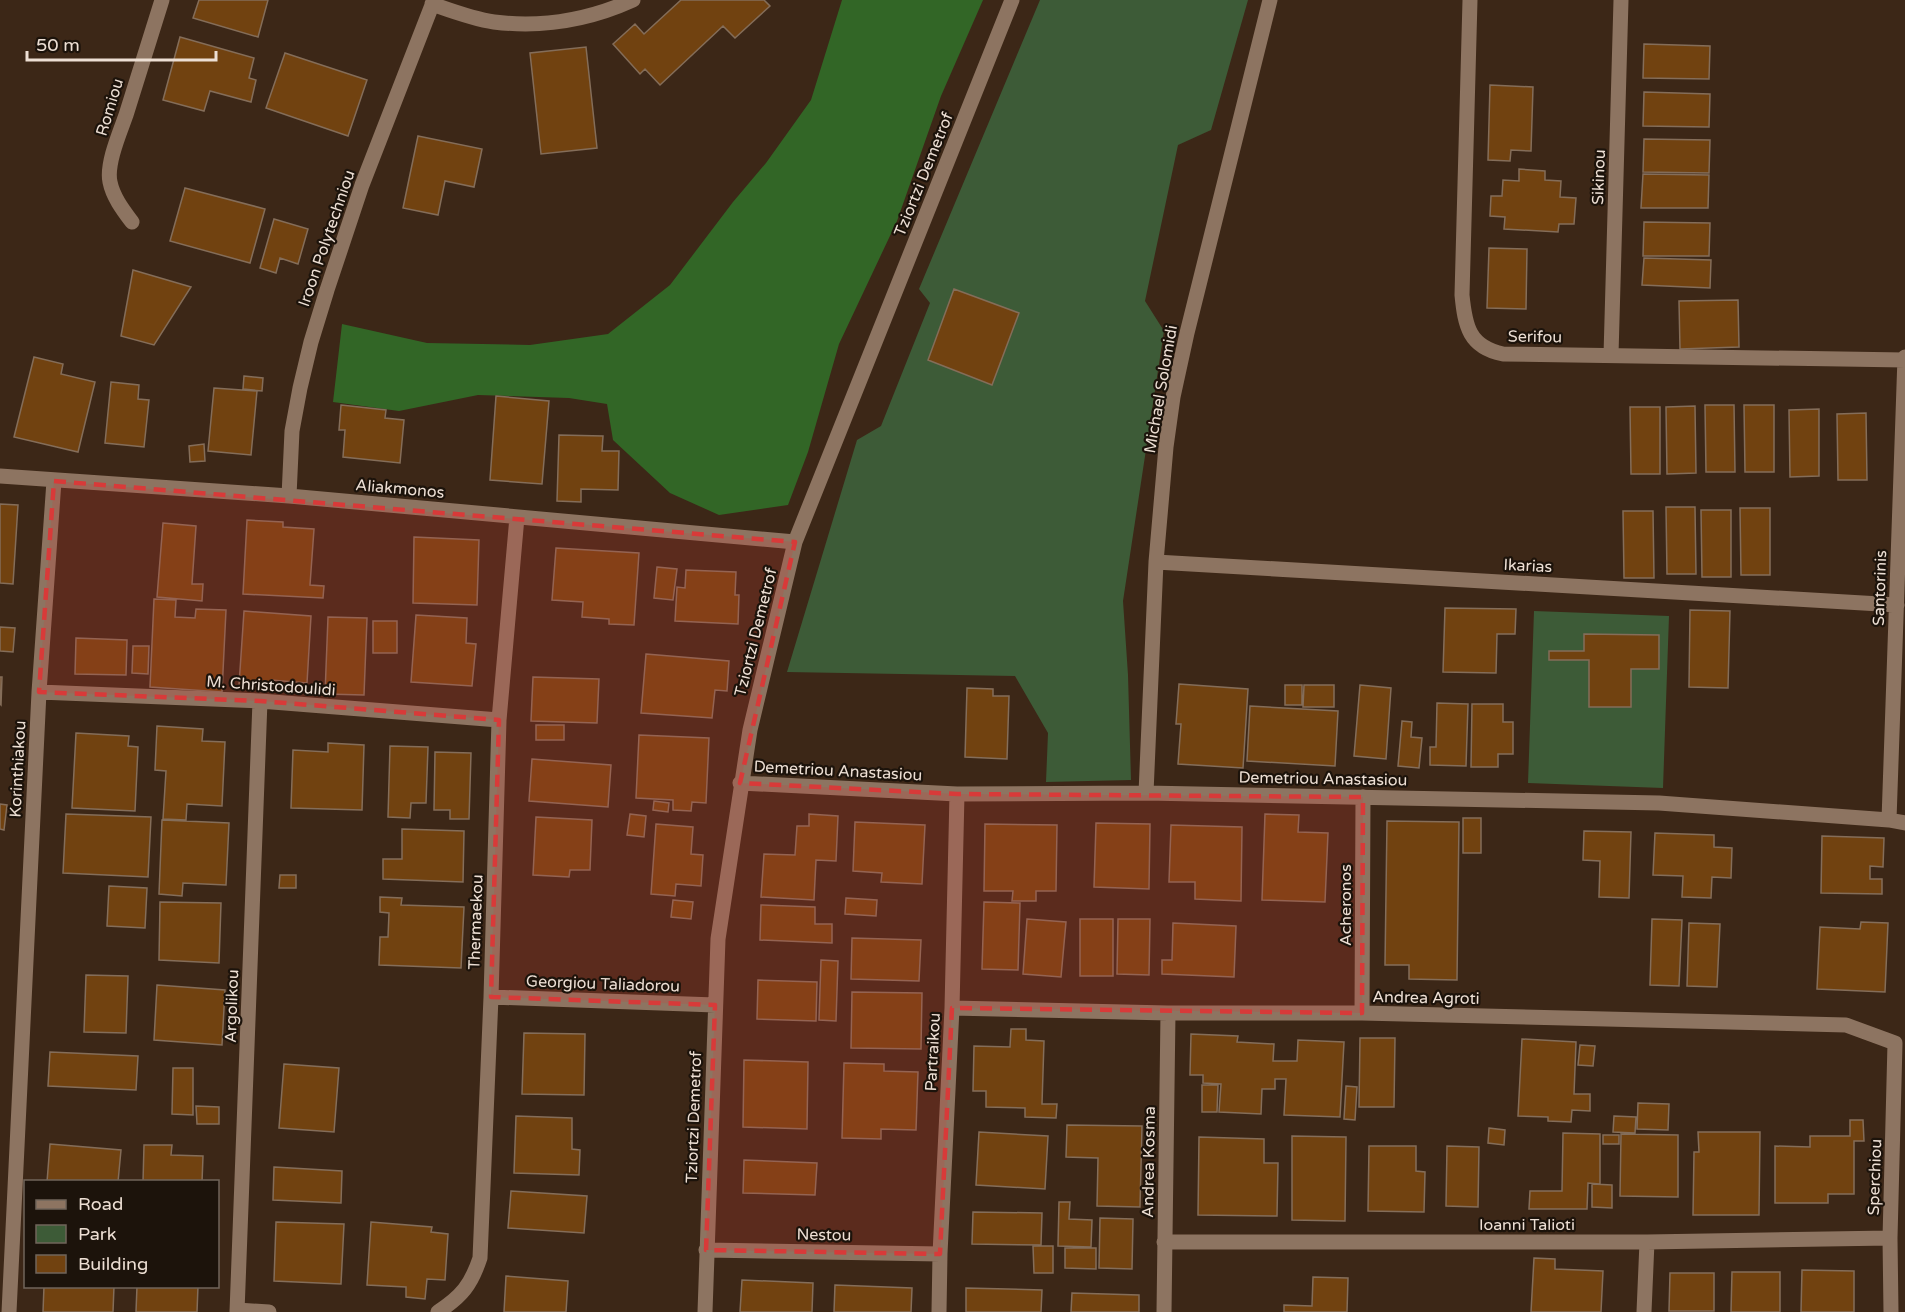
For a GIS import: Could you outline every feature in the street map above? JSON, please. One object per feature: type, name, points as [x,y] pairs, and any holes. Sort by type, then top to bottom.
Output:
[{"type":"street","name":"Romiou","points":[[132,222],[114,193],[109,181],[109,173],[162,0]]},
{"type":"street","points":[[433,2],[493,21],[545,23],[569,21],[606,12],[633,0]]},
{"type":"street","name":"Tziortzi Demetrof","points":[[705,1312],[718,939],[740,783],[750,730],[795,542],[1012,0]]},
{"type":"street","name":"Michael Solomidi","points":[[1146,793],[1156,562],[1166,447],[1173,397],[1270,0]]},
{"type":"street","name":"Serifou","points":[[1470,0],[1462,295],[1468,332],[1483,347],[1503,354],[1905,359]]},
{"type":"street","name":"Sikinou","points":[[1611,355],[1621,0]]},
{"type":"street","name":"Iroon Polytechniou","points":[[289,496],[294,421],[311,342],[362,185],[433,2]]},
{"type":"street","name":"Santorinis","points":[[1889,820],[1905,359]]},
{"type":"street","name":"Aliakmonos","points":[[0,476],[289,496],[795,542]]},
{"type":"street","name":"Korinthiakou","points":[[9,1312],[39,692],[54,481]]},
{"type":"street","name":"Thermaekou","points":[[438,1312],[457,1300],[472,1280],[480,1258],[499,720],[517,517]]},
{"type":"street","name":"Ikarias","points":[[1156,562],[1897,605]]},
{"type":"street","name":"M. Christodoulidi","points":[[39,692],[260,700],[499,720]]},
{"type":"street","name":"Argolikou","points":[[237,1311],[260,700]]},
{"type":"street","name":"Demetriou Anastasiou","points":[[740,783],[957,794],[1146,793],[1659,803],[1905,823]]},
{"type":"street","name":"Partraikou","points":[[939,1312],[952,1008],[957,794]]},
{"type":"street","name":"Acheronos","points":[[1362,1013],[1363,797]]},
{"type":"street","name":"Georgiou Taliadorou","points":[[491,997],[715,1005]]},
{"type":"street","name":"Andrea Agroti","points":[[952,1008],[1168,1013],[1362,1013],[1846,1026],[1895,1043]]},
{"type":"street","name":"Andrea Kosma","points":[[1164,1312],[1168,1013]]},
{"type":"street","name":"Sperchiou","points":[[1891,1312],[1890,1238],[1895,1043]]},
{"type":"street","name":"Ioanni Talioti","points":[[1164,1242],[1647,1242],[1890,1238]]},
{"type":"street","points":[[1644,1312],[1647,1242]]},
{"type":"street","name":"Nestou","points":[[706,1250],[940,1254]]},
{"type":"street","points":[[237,1311],[269,1312]]},
{"type":"highlighted area","points":[[54,481],[795,542],[740,783],[957,794],[1363,797],[1362,1013],[952,1008],[940,1254],[706,1250],[715,1005],[491,997],[499,720],[260,701],[39,692]]},
{"type":"green space","points":[[842,0],[983,0],[941,96],[897,221],[839,344],[808,452],[788,505],[719,515],[670,493],[613,440],[607,404],[569,398],[478,395],[399,411],[333,402],[342,324],[427,343],[530,345],[608,334],[670,285],[733,202],[766,163],[811,100]]},
{"type":"green space","points":[[1040,0],[1248,0],[1211,130],[1178,145],[1145,301],[1164,331],[1123,601],[1131,780],[1046,782],[1048,733],[1015,676],[787,672],[857,440],[881,426],[930,303],[919,289]]},
{"type":"green space","points":[[1534,611],[1669,616],[1663,788],[1528,783]]},
{"type":"building","points":[[199,0],[268,0],[258,37],[193,18]]},
{"type":"building","points":[[681,0],[764,0],[770,6],[735,38],[723,26],[660,85],[645,69],[640,74],[613,44],[635,24],[644,34]]},
{"type":"building","points":[[180,37],[254,58],[249,78],[256,80],[251,102],[210,91],[204,111],[163,100]]},
{"type":"building","points":[[1644,44],[1710,46],[1709,79],[1643,78]]},
{"type":"building","points":[[586,47],[597,148],[541,154],[530,53]]},
{"type":"building","points":[[285,53],[367,80],[348,136],[266,108]]},
{"type":"building","points":[[1490,85],[1533,87],[1531,151],[1511,150],[1510,161],[1488,160]]},
{"type":"building","points":[[1644,92],[1710,94],[1709,127],[1643,126]]},
{"type":"building","points":[[418,136],[482,149],[474,187],[445,181],[438,215],[403,208]]},
{"type":"building","points":[[1644,139],[1710,140],[1709,173],[1643,172]]},
{"type":"building","points":[[1519,169],[1545,171],[1545,180],[1561,181],[1560,197],[1576,198],[1574,224],[1559,224],[1558,232],[1504,229],[1505,217],[1490,216],[1491,196],[1502,196],[1503,180],[1519,181]]},
{"type":"building","points":[[1643,174],[1709,175],[1708,208],[1641,208]]},
{"type":"building","points":[[185,188],[265,209],[250,263],[170,241]]},
{"type":"building","points":[[274,219],[308,229],[298,264],[280,258],[276,273],[260,268]]},
{"type":"building","points":[[1644,222],[1710,223],[1709,256],[1643,256]]},
{"type":"building","points":[[1489,248],[1527,249],[1526,309],[1487,308]]},
{"type":"building","points":[[1644,258],[1711,260],[1710,288],[1642,285]]},
{"type":"building","points":[[133,270],[191,287],[154,345],[121,336]]},
{"type":"building","points":[[954,289],[1019,313],[992,385],[928,360]]},
{"type":"building","points":[[1738,300],[1739,347],[1680,349],[1679,301]]},
{"type":"building","points":[[34,357],[63,364],[61,374],[95,382],[78,452],[14,437]]},
{"type":"building","points":[[244,376],[263,378],[262,391],[243,389]]},
{"type":"building","points":[[111,382],[139,385],[138,399],[149,400],[144,447],[105,443]]},
{"type":"building","points":[[214,388],[257,391],[251,455],[208,451]]},
{"type":"building","points":[[496,396],[549,401],[542,484],[490,480]]},
{"type":"building","points":[[341,405],[386,410],[385,418],[404,420],[400,463],[343,457],[345,430],[339,430]]},
{"type":"building","points":[[1705,405],[1734,405],[1735,472],[1706,472]]},
{"type":"building","points":[[1744,405],[1774,405],[1774,472],[1745,472]]},
{"type":"building","points":[[1695,406],[1696,473],[1667,474],[1666,407]]},
{"type":"building","points":[[1630,407],[1660,407],[1660,474],[1631,474]]},
{"type":"building","points":[[1819,409],[1819,476],[1790,477],[1789,410]]},
{"type":"building","points":[[1866,413],[1867,480],[1838,480],[1837,414]]},
{"type":"building","points":[[559,435],[603,436],[602,451],[619,451],[618,490],[581,489],[581,502],[557,501]]},
{"type":"building","points":[[204,444],[205,461],[190,462],[189,446]]},
{"type":"building","points":[[0,504],[18,505],[13,584],[0,583]]},
{"type":"building","points":[[1666,507],[1695,507],[1696,574],[1667,574]]},
{"type":"building","points":[[1740,508],[1770,508],[1770,575],[1741,575]]},
{"type":"building","points":[[1701,510],[1731,510],[1731,577],[1702,577]]},
{"type":"building","points":[[1623,511],[1653,511],[1654,578],[1624,578]]},
{"type":"building","points":[[247,520],[283,522],[283,527],[314,529],[310,585],[324,586],[323,598],[243,594]]},
{"type":"building","points":[[163,523],[196,526],[192,584],[203,584],[202,601],[157,597]]},
{"type":"building","points":[[414,537],[479,540],[477,605],[413,603]]},
{"type":"building","points":[[556,548],[639,553],[634,625],[609,624],[609,619],[582,617],[583,602],[552,600]]},
{"type":"building","points":[[657,567],[677,569],[673,600],[654,598]]},
{"type":"building","points":[[686,570],[736,572],[735,595],[739,595],[738,624],[675,621],[677,587],[685,588]]},
{"type":"building","points":[[154,599],[176,600],[175,617],[195,618],[196,609],[226,610],[222,692],[150,687]]},
{"type":"building","points":[[1445,608],[1516,609],[1515,634],[1497,634],[1496,673],[1443,672]]},
{"type":"building","points":[[1690,610],[1730,611],[1728,688],[1689,687]]},
{"type":"building","points":[[244,611],[311,616],[307,683],[271,680],[271,687],[239,685]]},
{"type":"building","points":[[416,615],[467,618],[466,643],[476,644],[472,686],[411,682]]},
{"type":"building","points":[[328,617],[367,618],[364,695],[325,694]]},
{"type":"building","points":[[373,621],[397,621],[397,653],[373,653]]},
{"type":"building","points":[[0,627],[15,628],[13,652],[0,651]]},
{"type":"building","points":[[1584,634],[1659,635],[1659,669],[1631,669],[1631,707],[1589,707],[1589,660],[1549,660],[1549,651],[1584,651]]},
{"type":"building","points":[[76,638],[127,640],[126,675],[75,674]]},
{"type":"building","points":[[133,646],[149,646],[148,674],[132,673]]},
{"type":"building","points":[[646,654],[729,661],[727,691],[715,690],[712,718],[641,713]]},
{"type":"building","points":[[0,677],[2,677],[1,705],[0,704]]},
{"type":"building","points":[[533,677],[599,679],[597,723],[531,721]]},
{"type":"building","points":[[1179,684],[1248,689],[1243,768],[1178,764],[1181,724],[1176,724]]},
{"type":"building","points":[[1285,685],[1302,685],[1302,705],[1285,705]]},
{"type":"building","points":[[1304,685],[1334,685],[1334,707],[1303,707]]},
{"type":"building","points":[[1360,685],[1391,688],[1386,759],[1354,756]]},
{"type":"building","points":[[967,688],[993,689],[993,696],[1009,696],[1007,759],[965,757]]},
{"type":"building","points":[[1437,703],[1468,704],[1466,766],[1430,765],[1430,747],[1436,747]]},
{"type":"building","points":[[1472,704],[1503,704],[1503,722],[1513,722],[1513,754],[1498,754],[1498,767],[1471,767]]},
{"type":"building","points":[[1250,706],[1338,711],[1335,766],[1247,761]]},
{"type":"building","points":[[1402,721],[1412,722],[1411,737],[1422,738],[1419,768],[1398,766]]},
{"type":"building","points":[[536,725],[564,725],[564,740],[536,740]]},
{"type":"building","points":[[157,726],[203,729],[202,741],[225,742],[222,806],[187,804],[186,820],[163,819],[166,771],[155,770]]},
{"type":"building","points":[[76,733],[129,736],[128,746],[138,747],[135,811],[72,808]]},
{"type":"building","points":[[639,735],[709,738],[706,803],[692,802],[691,811],[673,810],[673,800],[636,798]]},
{"type":"building","points":[[328,743],[364,745],[362,810],[291,808],[293,750],[328,752]]},
{"type":"building","points":[[390,746],[428,747],[426,803],[411,803],[410,818],[388,817]]},
{"type":"building","points":[[435,752],[471,753],[469,819],[450,819],[450,810],[434,810]]},
{"type":"building","points":[[532,759],[611,765],[608,807],[529,801]]},
{"type":"building","points":[[654,801],[669,803],[668,812],[653,810]]},
{"type":"building","points":[[0,804],[7,805],[4,830],[0,829]]},
{"type":"building","points":[[66,814],[151,817],[148,877],[63,873]]},
{"type":"building","points":[[630,814],[646,816],[644,837],[627,835]]},
{"type":"building","points":[[809,814],[838,816],[836,861],[816,860],[814,900],[761,897],[764,854],[795,855],[797,826],[809,826]]},
{"type":"building","points":[[1265,814],[1299,815],[1298,832],[1328,833],[1325,902],[1262,900]]},
{"type":"building","points":[[536,817],[592,820],[590,870],[570,870],[569,877],[533,875]]},
{"type":"building","points":[[1463,818],[1481,818],[1481,853],[1463,853]]},
{"type":"building","points":[[162,820],[229,823],[226,885],[183,883],[182,896],[159,894]]},
{"type":"building","points":[[1387,821],[1459,822],[1457,980],[1409,979],[1409,965],[1385,965]]},
{"type":"building","points":[[855,822],[925,825],[922,884],[881,882],[882,873],[853,871]]},
{"type":"building","points":[[1096,823],[1150,824],[1149,889],[1094,887]]},
{"type":"building","points":[[656,824],[693,827],[691,854],[703,855],[701,886],[676,884],[675,896],[651,894]]},
{"type":"building","points":[[985,824],[1057,825],[1056,891],[1036,891],[1036,901],[1012,901],[1013,891],[984,891]]},
{"type":"building","points":[[1171,825],[1242,827],[1241,901],[1195,899],[1195,882],[1169,882]]},
{"type":"building","points":[[402,829],[464,831],[463,882],[383,879],[383,859],[402,859]]},
{"type":"building","points":[[1584,831],[1631,832],[1629,898],[1599,897],[1600,861],[1583,860]]},
{"type":"building","points":[[1655,833],[1714,835],[1714,847],[1732,848],[1731,878],[1712,877],[1711,898],[1682,897],[1683,876],[1653,875]]},
{"type":"building","points":[[1822,836],[1884,838],[1883,867],[1870,866],[1870,879],[1882,879],[1882,894],[1821,893]]},
{"type":"building","points":[[280,875],[296,875],[296,888],[279,888]]},
{"type":"building","points":[[109,886],[147,888],[145,928],[107,926]]},
{"type":"building","points":[[380,897],[402,898],[401,905],[464,907],[461,968],[379,965],[380,937],[388,937],[389,913],[380,912]]},
{"type":"building","points":[[846,898],[877,900],[876,916],[845,914]]},
{"type":"building","points":[[673,900],[693,902],[691,919],[671,917]]},
{"type":"building","points":[[160,902],[221,903],[219,963],[159,960]]},
{"type":"building","points":[[984,902],[1020,903],[1018,970],[982,969]]},
{"type":"building","points":[[761,905],[815,907],[815,924],[832,924],[832,943],[760,940]]},
{"type":"building","points":[[1027,919],[1066,922],[1061,977],[1023,974]]},
{"type":"building","points":[[1080,919],[1113,919],[1113,976],[1080,976]]},
{"type":"building","points":[[1118,919],[1150,919],[1149,975],[1117,974]]},
{"type":"building","points":[[1652,919],[1682,920],[1679,986],[1650,985]]},
{"type":"building","points":[[1861,922],[1888,923],[1885,992],[1817,989],[1820,927],[1860,929]]},
{"type":"building","points":[[1173,923],[1236,926],[1234,977],[1162,974],[1162,960],[1172,960]]},
{"type":"building","points":[[1689,923],[1720,924],[1717,987],[1687,986]]},
{"type":"building","points":[[852,938],[921,940],[919,981],[851,979]]},
{"type":"building","points":[[821,960],[838,961],[836,1021],[819,1020]]},
{"type":"building","points":[[86,975],[128,976],[126,1033],[84,1032]]},
{"type":"building","points":[[758,980],[817,982],[816,1021],[757,1019]]},
{"type":"building","points":[[157,985],[225,990],[222,1045],[154,1040]]},
{"type":"building","points":[[852,992],[922,993],[921,1049],[851,1048]]},
{"type":"building","points":[[1011,1029],[1026,1029],[1026,1040],[1044,1041],[1042,1104],[1057,1104],[1056,1118],[1025,1117],[1025,1108],[986,1107],[986,1091],[973,1091],[974,1046],[1010,1047]]},
{"type":"building","points":[[524,1033],[585,1034],[584,1095],[522,1094]]},
{"type":"building","points":[[1191,1034],[1238,1036],[1237,1042],[1274,1044],[1273,1061],[1297,1061],[1298,1040],[1344,1042],[1340,1117],[1284,1115],[1286,1079],[1275,1079],[1275,1089],[1262,1089],[1261,1114],[1219,1112],[1221,1084],[1203,1083],[1203,1075],[1190,1075]]},
{"type":"building","points":[[1360,1038],[1395,1038],[1394,1107],[1359,1107]]},
{"type":"building","points":[[1522,1039],[1576,1042],[1574,1094],[1590,1094],[1590,1111],[1572,1110],[1571,1122],[1548,1121],[1548,1117],[1518,1116]]},
{"type":"building","points":[[1580,1045],[1595,1046],[1593,1066],[1578,1065]]},
{"type":"building","points":[[50,1052],[138,1056],[136,1090],[48,1086]]},
{"type":"building","points":[[744,1060],[808,1062],[807,1129],[743,1127]]},
{"type":"building","points":[[844,1063],[884,1064],[884,1071],[918,1072],[916,1130],[881,1129],[881,1139],[842,1138]]},
{"type":"building","points":[[284,1064],[339,1068],[334,1132],[279,1128]]},
{"type":"building","points":[[173,1068],[193,1068],[193,1115],[172,1114]]},
{"type":"building","points":[[1202,1085],[1218,1085],[1217,1112],[1202,1112]]},
{"type":"building","points":[[1346,1086],[1357,1087],[1355,1120],[1344,1119]]},
{"type":"building","points":[[1638,1103],[1669,1104],[1668,1130],[1637,1129]]},
{"type":"building","points":[[196,1106],[219,1107],[219,1124],[197,1124]]},
{"type":"building","points":[[516,1116],[572,1118],[572,1149],[580,1150],[579,1175],[514,1173]]},
{"type":"building","points":[[1614,1116],[1636,1117],[1635,1133],[1613,1132]]},
{"type":"building","points":[[1850,1120],[1863,1120],[1864,1141],[1854,1141],[1854,1194],[1828,1194],[1828,1203],[1775,1203],[1775,1146],[1810,1147],[1810,1136],[1850,1136]]},
{"type":"building","points":[[1067,1125],[1142,1126],[1140,1207],[1097,1206],[1098,1158],[1066,1157]]},
{"type":"building","points":[[1489,1128],[1505,1130],[1504,1145],[1488,1143]]},
{"type":"building","points":[[979,1132],[1048,1136],[1045,1189],[976,1185]]},
{"type":"building","points":[[1698,1132],[1760,1132],[1759,1215],[1693,1215],[1694,1152],[1699,1152]]},
{"type":"building","points":[[1563,1133],[1600,1134],[1600,1184],[1588,1183],[1587,1209],[1529,1209],[1530,1191],[1562,1191]]},
{"type":"building","points":[[1621,1134],[1678,1135],[1678,1197],[1620,1196]]},
{"type":"building","points":[[1603,1135],[1619,1135],[1619,1144],[1603,1144]]},
{"type":"building","points":[[1292,1136],[1346,1137],[1345,1221],[1292,1220]]},
{"type":"building","points":[[1199,1137],[1264,1139],[1264,1163],[1278,1163],[1277,1216],[1198,1215]]},
{"type":"building","points":[[50,1144],[121,1150],[118,1180],[47,1180]]},
{"type":"building","points":[[144,1145],[172,1145],[171,1155],[203,1156],[202,1180],[143,1180]]},
{"type":"building","points":[[1369,1146],[1416,1146],[1416,1171],[1425,1172],[1424,1212],[1368,1211]]},
{"type":"building","points":[[1447,1146],[1479,1147],[1478,1207],[1446,1206]]},
{"type":"building","points":[[744,1160],[817,1163],[815,1195],[743,1193]]},
{"type":"building","points":[[274,1167],[342,1171],[341,1203],[273,1200]]},
{"type":"building","points":[[1592,1184],[1612,1185],[1612,1208],[1592,1207]]},
{"type":"building","points":[[511,1191],[587,1196],[584,1233],[508,1228]]},
{"type":"building","points":[[1059,1202],[1070,1202],[1069,1219],[1092,1220],[1091,1247],[1058,1246]]},
{"type":"building","points":[[973,1212],[1042,1213],[1041,1245],[972,1244]]},
{"type":"building","points":[[1100,1218],[1133,1219],[1132,1269],[1099,1268]]},
{"type":"building","points":[[276,1222],[344,1224],[341,1284],[274,1281]]},
{"type":"building","points":[[371,1222],[432,1227],[431,1232],[448,1234],[445,1280],[427,1279],[425,1299],[406,1297],[406,1287],[367,1285]]},
{"type":"building","points":[[1033,1246],[1053,1246],[1053,1273],[1034,1273]]},
{"type":"building","points":[[1065,1248],[1096,1248],[1096,1269],[1065,1268]]},
{"type":"building","points":[[1534,1258],[1555,1259],[1555,1269],[1603,1271],[1601,1312],[1531,1312]]},
{"type":"building","points":[[1802,1270],[1854,1271],[1854,1312],[1801,1312]]},
{"type":"building","points":[[1732,1272],[1780,1272],[1780,1312],[1731,1312]]},
{"type":"building","points":[[1670,1273],[1714,1273],[1714,1311],[1669,1311]]},
{"type":"building","points":[[506,1276],[568,1281],[566,1312],[504,1312]]},
{"type":"building","points":[[1313,1277],[1348,1278],[1347,1312],[1284,1312],[1284,1305],[1312,1306]]},
{"type":"building","points":[[742,1280],[813,1283],[812,1312],[740,1312]]},
{"type":"building","points":[[835,1285],[912,1288],[911,1312],[834,1312]]},
{"type":"building","points":[[44,1288],[114,1288],[113,1312],[43,1312]]},
{"type":"building","points":[[137,1288],[198,1288],[197,1312],[136,1312]]},
{"type":"building","points":[[966,1288],[1042,1290],[1041,1312],[966,1312]]},
{"type":"building","points":[[1072,1293],[1139,1295],[1139,1312],[1071,1312]]}]
